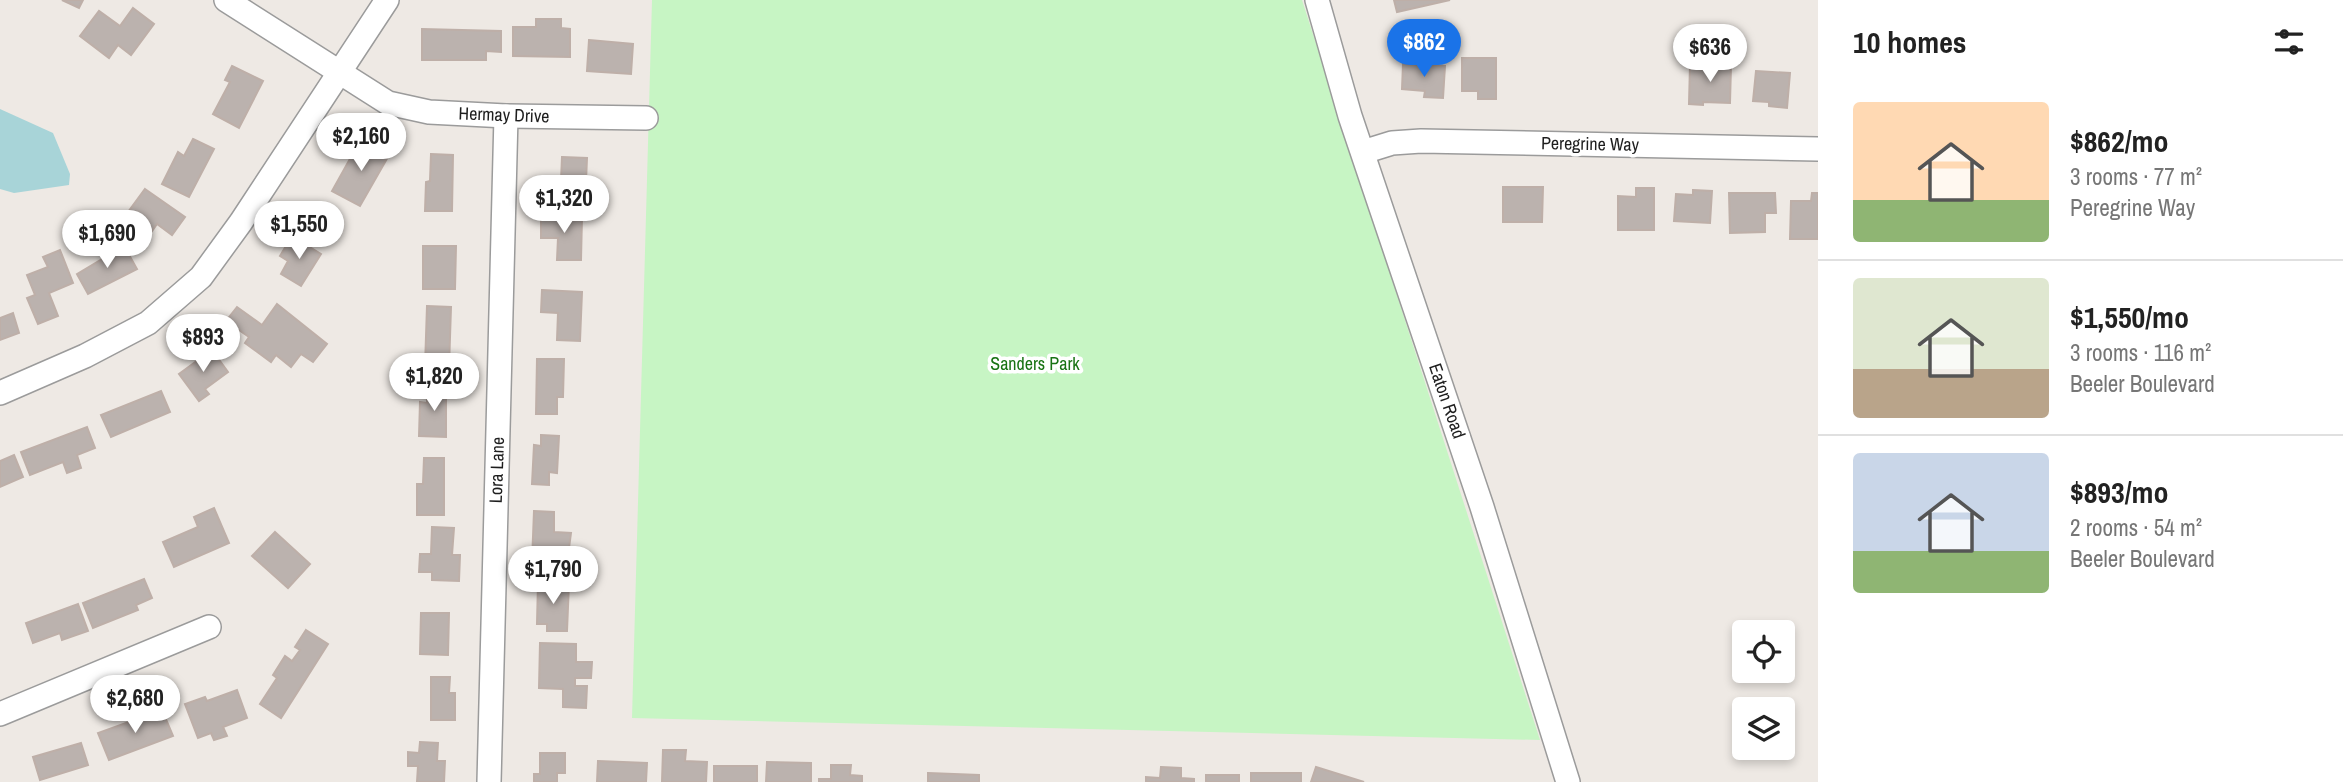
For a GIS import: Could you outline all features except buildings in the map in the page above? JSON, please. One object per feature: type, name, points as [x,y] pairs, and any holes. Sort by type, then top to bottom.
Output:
[{"type":"street","name":"Hermay Drive","points":[[226,0],[388,103],[429,112],[646,118]]},
{"type":"street","points":[[0,393],[85,356],[148,323],[201,277],[241,222],[387,0]]},
{"type":"street","name":"Eaton Road","points":[[1320,10],[1350,116],[1482,507],[1569,782]]},
{"type":"street","name":"Lora Lane","points":[[489,782],[506,116]]},
{"type":"street","name":"Peregrine Way","points":[[1363,152],[1392,143],[1421,141],[1818,149]]},
{"type":"street","points":[[0,714],[209,627]]},
{"type":"green space","name":"Sanders Park","points":[[652,0],[1302,0],[1540,740],[632,718]]},
{"type":"water","points":[[0,109],[53,133],[70,174],[69,185],[14,193],[0,189]]}]
